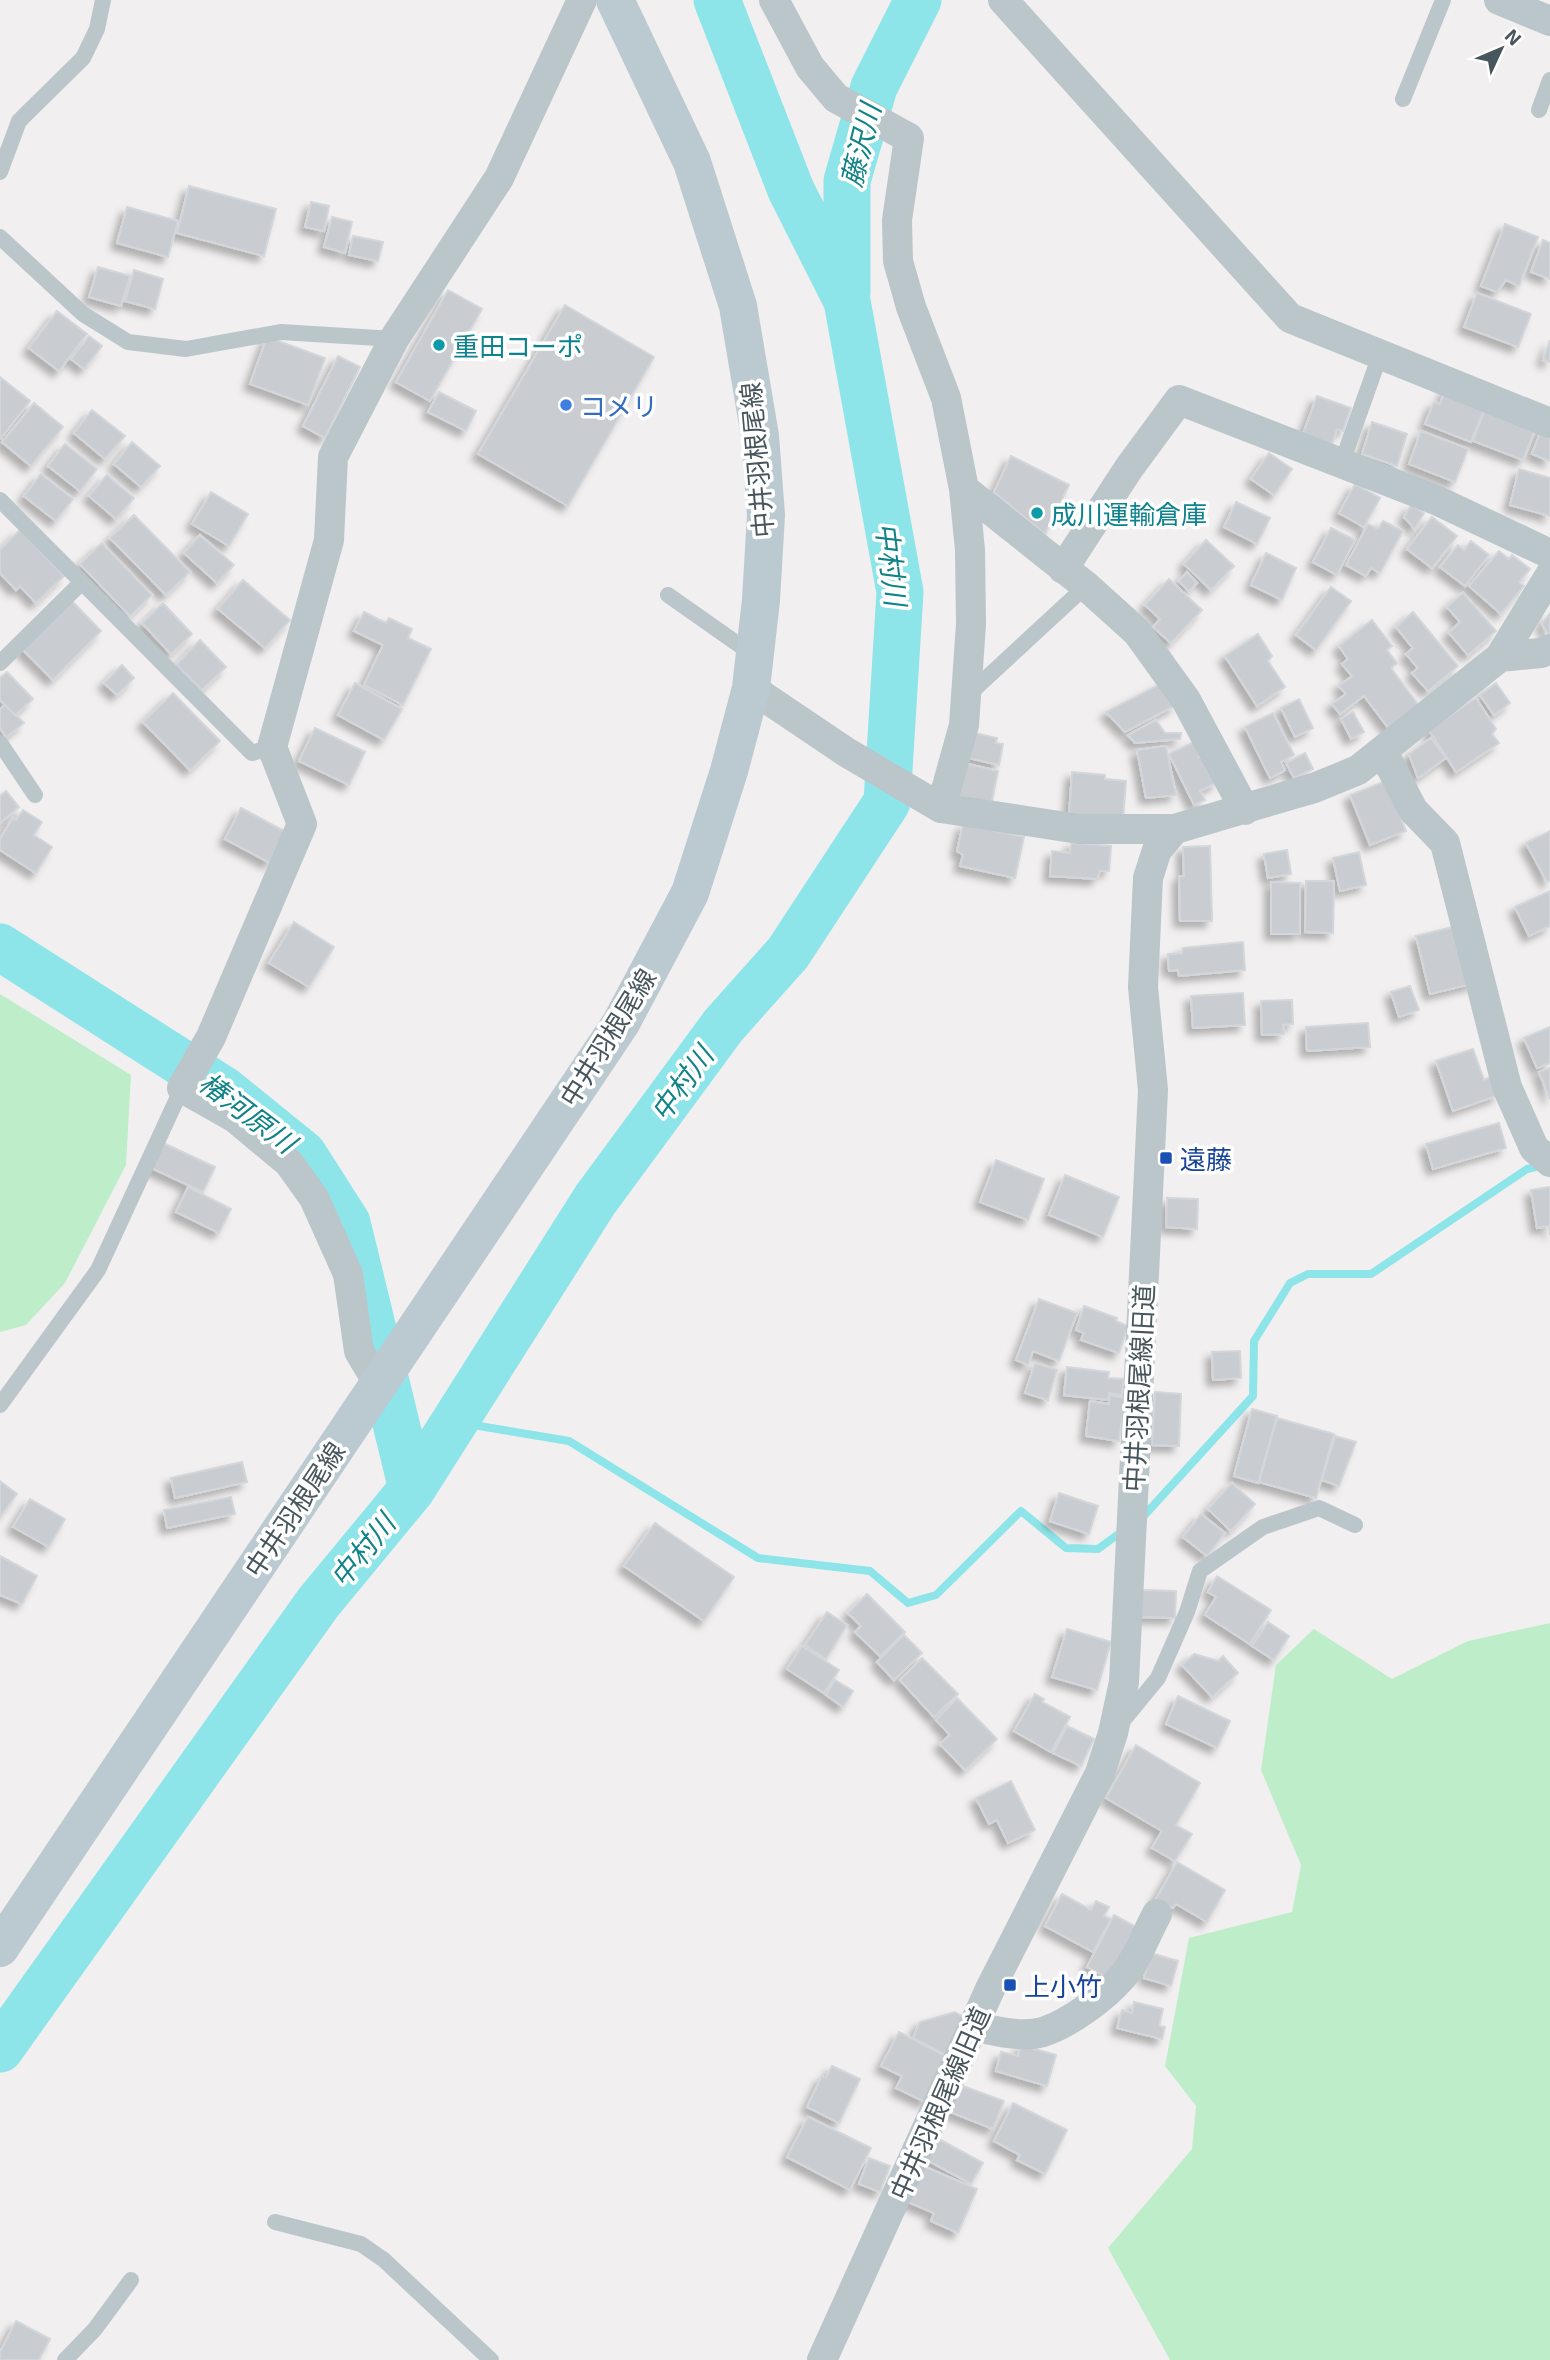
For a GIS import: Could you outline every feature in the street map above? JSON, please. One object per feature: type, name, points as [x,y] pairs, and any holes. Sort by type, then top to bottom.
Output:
[{"type":"main road","name":"中井羽根尾線","points":[[0,1948],[621,1023],[690,892],[729,771],[752,671],[766,515],[760,436],[738,306],[692,162],[615,0]]},
{"type":"street","points":[[378,1383],[359,1351],[348,1274],[314,1198],[289,1163],[235,1118],[185,1082],[211,1037],[302,824],[272,747],[329,540],[333,457],[394,339],[499,178],[582,0]]},
{"type":"street","points":[[774,0],[810,67],[836,97],[909,138],[897,220],[898,261],[911,307],[946,398],[964,489],[970,550],[971,624],[964,725],[933,805]]},
{"type":"street","points":[[1003,0],[1290,318],[1550,423]]},
{"type":"street","points":[[1499,0],[1550,21]]},
{"type":"street","points":[[1075,578],[1129,468],[1179,400],[1340,465],[1436,500],[1550,554]]},
{"type":"street","points":[[964,489],[1075,578],[1137,632],[1186,700],[1245,810]]},
{"type":"street","points":[[752,671],[846,752],[933,805],[1079,828],[1175,829],[1314,788],[1357,770],[1500,657],[1550,575]]},
{"type":"street","points":[[1500,657],[1541,653],[1550,649]]},
{"type":"street","points":[[1383,752],[1413,810],[1445,843],[1507,1087],[1534,1147],[1550,1162]]},
{"type":"street","name":"中井羽根尾線旧道","points":[[822,2360],[973,2026],[1084,1806],[1113,1733],[1124,1682],[1153,1090],[1143,987],[1149,878],[1157,850],[1175,829]]},
{"type":"street","points":[[973,2026],[1005,2033],[1041,2032],[1062,2022],[1094,2001],[1124,1975],[1157,1914]]},
{"type":"lane","points":[[0,172],[19,121],[83,58],[97,29],[103,0]]},
{"type":"lane","points":[[1403,99],[1443,0]]},
{"type":"lane","points":[[1539,110],[1550,80]]},
{"type":"lane","points":[[0,237],[83,314],[128,342],[186,349],[281,332],[394,339]]},
{"type":"lane","points":[[1340,465],[1380,355]]},
{"type":"lane","points":[[0,500],[251,753],[272,747]]},
{"type":"lane","points":[[967,696],[1075,578]]},
{"type":"lane","points":[[0,663],[81,583]]},
{"type":"lane","points":[[668,594],[752,671]]},
{"type":"lane","points":[[0,743],[35,795]]},
{"type":"lane","points":[[0,1405],[97,1270],[185,1082]]},
{"type":"lane","points":[[1113,1733],[1158,1678],[1187,1612],[1200,1571],[1263,1527],[1319,1508],[1355,1525]]},
{"type":"lane","points":[[275,2222],[361,2244],[384,2260],[491,2360]]},
{"type":"lane","points":[[65,2360],[95,2329],[131,2280]]},
{"type":"green space","points":[[0,994],[131,1075],[126,1165],[65,1283],[26,1325],[0,1332]]},
{"type":"green space","points":[[1550,1623],[1550,2360],[1170,2360],[1108,2248],[1192,2149],[1196,2106],[1165,2066],[1189,1938],[1292,1912],[1301,1865],[1261,1770],[1276,1665],[1314,1629],[1392,1679],[1468,1641]]},
{"type":"building","points":[[189,186],[276,209],[264,256],[177,233]]},
{"type":"building","points":[[311,202],[329,206],[324,231],[305,227]]},
{"type":"building","points":[[127,207],[178,221],[168,257],[117,243]]},
{"type":"building","points":[[332,217],[352,222],[345,253],[324,247]]},
{"type":"building","points":[[1505,224],[1538,237],[1519,286],[1506,280],[1497,292],[1481,286]]},
{"type":"building","points":[[353,236],[383,242],[378,261],[349,255]]},
{"type":"building","points":[[1543,240],[1550,243],[1550,279],[1531,272]]},
{"type":"building","points":[[98,267],[130,276],[121,306],[89,297]]},
{"type":"building","points":[[134,270],[163,279],[155,309],[125,301]]},
{"type":"building","name":"重田コーポ","points":[[448,290],[482,309],[430,401],[396,382]]},
{"type":"building","points":[[1477,293],[1531,314],[1518,347],[1464,327]]},
{"type":"building","name":"コメリ","points":[[565,305],[654,357],[568,506],[478,454]]},
{"type":"building","points":[[57,311],[87,334],[59,371],[29,348]]},
{"type":"building","points":[[89,336],[102,346],[84,369],[71,359]]},
{"type":"building","points":[[267,337],[325,358],[308,405],[250,384]]},
{"type":"building","points":[[1550,340],[1550,362],[1543,360]]},
{"type":"building","points":[[338,356],[360,367],[325,438],[303,426]]},
{"type":"building","points":[[0,377],[30,401],[1,438],[0,437]]},
{"type":"building","points":[[1446,388],[1486,405],[1471,442],[1425,424],[1434,402],[1440,404]]},
{"type":"building","points":[[439,392],[476,411],[466,431],[428,412]]},
{"type":"building","points":[[1317,396],[1351,408],[1343,431],[1337,429],[1332,444],[1303,434]]},
{"type":"building","points":[[34,403],[63,427],[31,466],[2,442]]},
{"type":"building","points":[[1487,404],[1538,423],[1523,460],[1473,441]]},
{"type":"building","points":[[92,410],[125,436],[105,459],[74,433]]},
{"type":"building","points":[[1372,422],[1407,434],[1397,466],[1362,454]]},
{"type":"building","points":[[1543,425],[1550,428],[1550,461],[1532,454]]},
{"type":"building","points":[[1421,431],[1468,449],[1455,482],[1409,464]]},
{"type":"building","points":[[132,442],[160,466],[141,487],[114,464]]},
{"type":"building","points":[[65,444],[97,469],[80,491],[48,466]]},
{"type":"building","points":[[1269,453],[1292,469],[1274,495],[1251,479]]},
{"type":"building","name":"成川運輸倉庫","points":[[1011,456],[1069,485],[1045,534],[994,492]]},
{"type":"building","points":[[1519,469],[1550,478],[1550,516],[1510,505]]},
{"type":"building","points":[[41,474],[73,499],[56,521],[24,496]]},
{"type":"building","points":[[107,475],[134,498],[116,519],[89,496]]},
{"type":"building","points":[[1355,484],[1380,498],[1364,527],[1339,513]]},
{"type":"building","points":[[211,492],[248,514],[229,546],[192,524]]},
{"type":"building","points":[[1236,502],[1270,518],[1257,544],[1224,527]]},
{"type":"building","points":[[1411,505],[1424,513],[1415,529],[1404,517]]},
{"type":"building","points":[[134,515],[190,572],[166,595],[110,538]]},
{"type":"building","points":[[1432,517],[1457,536],[1432,568],[1407,549]]},
{"type":"building","points":[[1383,521],[1403,531],[1380,573],[1371,568],[1366,576],[1346,565],[1368,524],[1378,529]]},
{"type":"building","points":[[1331,528],[1355,540],[1337,575],[1313,562]]},
{"type":"building","points":[[20,530],[64,576],[36,603],[20,586],[16,590],[0,573],[0,550]]},
{"type":"building","points":[[200,535],[234,565],[217,583],[184,553]]},
{"type":"building","points":[[1206,540],[1234,566],[1211,590],[1184,564]]},
{"type":"building","points":[[1471,541],[1489,555],[1465,586],[1440,567],[1458,545],[1464,550]]},
{"type":"building","points":[[102,543],[152,595],[130,616],[80,564]]},
{"type":"building","points":[[1499,551],[1509,559],[1512,555],[1530,569],[1519,582],[1524,586],[1501,614],[1469,586]]},
{"type":"building","points":[[1266,553],[1296,568],[1282,600],[1251,585]]},
{"type":"building","points":[[1187,572],[1197,583],[1189,591],[1179,581]]},
{"type":"building","points":[[1169,579],[1202,610],[1171,643],[1153,627],[1160,619],[1145,605]]},
{"type":"building","points":[[243,580],[290,620],[265,648],[218,609]]},
{"type":"building","points":[[1331,587],[1351,601],[1316,650],[1296,635]]},
{"type":"building","points":[[1463,593],[1496,631],[1468,655],[1449,633],[1460,622],[1447,607]]},
{"type":"building","points":[[70,599],[101,631],[53,680],[21,648]]},
{"type":"building","points":[[163,603],[192,634],[171,654],[142,623]]},
{"type":"building","points":[[364,612],[386,623],[389,618],[412,629],[408,638],[431,649],[403,705],[364,685],[383,645],[354,631]]},
{"type":"building","points":[[1413,612],[1458,666],[1428,691],[1412,673],[1418,668],[1406,654],[1413,648],[1396,627]]},
{"type":"building","points":[[1550,613],[1550,635],[1549,636],[1542,624]]},
{"type":"building","points":[[1372,620],[1392,646],[1387,650],[1397,663],[1391,668],[1420,707],[1390,730],[1364,696],[1340,714],[1332,704],[1346,694],[1339,686],[1352,676],[1342,664],[1348,659],[1339,646]]},
{"type":"building","points":[[1258,634],[1272,656],[1268,661],[1285,687],[1257,706],[1225,656]]},
{"type":"building","points":[[200,640],[226,667],[202,690],[176,665]]},
{"type":"building","points":[[122,665],[134,678],[117,695],[104,683]]},
{"type":"building","points":[[7,672],[33,699],[15,715],[0,700],[0,678]]},
{"type":"building","points":[[355,683],[402,709],[384,740],[338,715]]},
{"type":"building","points":[[1162,683],[1176,705],[1125,732],[1106,712]]},
{"type":"building","points":[[1496,683],[1510,703],[1494,715],[1480,695]]},
{"type":"building","points":[[173,693],[220,741],[190,770],[143,722]]},
{"type":"building","points":[[1476,698],[1496,729],[1492,734],[1499,743],[1456,772],[1429,730]]},
{"type":"building","points":[[1299,699],[1313,728],[1295,737],[1281,708]]},
{"type":"building","points":[[5,705],[24,723],[6,737],[0,728],[0,709]]},
{"type":"building","points":[[1353,712],[1364,732],[1351,739],[1341,719]]},
{"type":"building","points":[[1273,713],[1294,755],[1281,762],[1285,770],[1270,778],[1245,727]]},
{"type":"building","points":[[1156,720],[1165,733],[1181,733],[1180,739],[1135,743],[1128,735]]},
{"type":"building","points":[[315,728],[365,752],[349,785],[299,761]]},
{"type":"building","points":[[970,732],[997,738],[996,743],[1003,744],[999,765],[964,757]]},
{"type":"building","points":[[1431,738],[1446,758],[1418,778],[1409,754]]},
{"type":"building","points":[[1198,740],[1199,757],[1204,754],[1218,782],[1200,791],[1205,800],[1194,805],[1169,754]]},
{"type":"building","points":[[1166,746],[1176,795],[1146,798],[1137,750]]},
{"type":"building","points":[[1305,753],[1313,769],[1294,778],[1286,763]]},
{"type":"building","points":[[959,762],[998,771],[991,806],[952,798]]},
{"type":"building","points":[[1072,772],[1105,775],[1105,779],[1126,781],[1123,819],[1069,815]]},
{"type":"building","points":[[1386,781],[1406,831],[1370,845],[1350,795]]},
{"type":"building","points":[[6,791],[19,807],[0,823],[0,796]]},
{"type":"building","points":[[241,808],[286,832],[270,863],[225,839]]},
{"type":"building","points":[[23,810],[42,822],[34,835],[52,847],[36,873],[0,850],[0,839],[13,818],[16,820]]},
{"type":"building","points":[[963,824],[1024,837],[1015,878],[960,866],[963,855],[957,851]]},
{"type":"building","points":[[1550,831],[1550,880],[1547,882],[1526,843]]},
{"type":"building","points":[[1071,843],[1111,846],[1109,871],[1100,871],[1097,879],[1050,876],[1052,851],[1070,853]]},
{"type":"building","points":[[1210,846],[1212,921],[1180,921],[1179,876],[1184,876],[1183,847]]},
{"type":"building","points":[[1287,850],[1291,874],[1268,878],[1264,854]]},
{"type":"building","points":[[1359,852],[1366,885],[1340,891],[1333,858]]},
{"type":"building","points":[[1306,881],[1334,881],[1333,933],[1305,932]]},
{"type":"building","points":[[1271,882],[1300,883],[1300,934],[1271,934]]},
{"type":"building","points":[[1550,891],[1550,926],[1529,936],[1515,907]]},
{"type":"building","points":[[294,922],[334,947],[309,987],[269,963]]},
{"type":"building","points":[[1461,925],[1475,983],[1430,994],[1416,936]]},
{"type":"building","points":[[1243,942],[1245,970],[1179,976],[1178,970],[1169,971],[1168,954],[1182,953],[1183,948]]},
{"type":"building","points":[[1410,986],[1419,1010],[1399,1017],[1391,992]]},
{"type":"building","points":[[1243,993],[1245,1025],[1193,1028],[1191,996]]},
{"type":"building","points":[[1292,1000],[1293,1024],[1283,1025],[1284,1034],[1262,1035],[1261,1001]]},
{"type":"building","points":[[1368,1023],[1370,1047],[1307,1051],[1306,1027]]},
{"type":"building","points":[[1550,1027],[1550,1063],[1537,1068],[1524,1038]]},
{"type":"building","points":[[1473,1049],[1484,1080],[1493,1076],[1499,1095],[1453,1111],[1436,1061]]},
{"type":"building","points":[[1550,1068],[1550,1099],[1539,1072]]},
{"type":"building","points":[[1499,1123],[1506,1148],[1433,1169],[1426,1144]]},
{"type":"building","points":[[161,1142],[215,1167],[203,1192],[149,1167]]},
{"type":"building","points":[[996,1160],[1044,1179],[1028,1220],[980,1202]]},
{"type":"building","points":[[1065,1175],[1119,1197],[1103,1237],[1049,1215]]},
{"type":"building","points":[[188,1187],[231,1209],[219,1233],[176,1212]]},
{"type":"building","points":[[1550,1187],[1550,1235],[1549,1226],[1537,1228],[1531,1190]]},
{"type":"building","points":[[1167,1198],[1198,1199],[1197,1229],[1166,1227]]},
{"type":"building","points":[[1039,1299],[1077,1313],[1059,1361],[1033,1351],[1028,1365],[1016,1360]]},
{"type":"building","points":[[1084,1306],[1117,1318],[1116,1321],[1128,1326],[1119,1353],[1081,1340],[1084,1333],[1076,1330]]},
{"type":"building","points":[[1240,1351],[1241,1378],[1213,1380],[1212,1352]]},
{"type":"building","points":[[1035,1363],[1057,1370],[1048,1400],[1025,1393]]},
{"type":"building","points":[[1067,1367],[1109,1372],[1108,1378],[1123,1379],[1122,1395],[1109,1393],[1108,1400],[1064,1395]]},
{"type":"building","points":[[1155,1392],[1181,1394],[1179,1446],[1152,1445]]},
{"type":"building","points":[[1110,1395],[1125,1398],[1119,1441],[1086,1436],[1090,1401],[1109,1404]]},
{"type":"building","points":[[1252,1409],[1277,1416],[1258,1483],[1234,1476]]},
{"type":"building","points":[[1277,1418],[1334,1434],[1316,1498],[1259,1482]]},
{"type":"building","points":[[1335,1436],[1356,1442],[1339,1486],[1322,1480]]},
{"type":"building","points":[[242,1462],[247,1482],[175,1498],[171,1478]]},
{"type":"building","points":[[0,1481],[17,1494],[0,1517]]},
{"type":"building","points":[[1232,1483],[1255,1504],[1231,1531],[1208,1509]]},
{"type":"building","points":[[1059,1493],[1098,1506],[1089,1534],[1050,1521]]},
{"type":"building","points":[[231,1497],[235,1514],[167,1528],[164,1510]]},
{"type":"building","points":[[30,1499],[65,1519],[49,1547],[13,1527]]},
{"type":"building","points":[[1201,1514],[1225,1533],[1207,1556],[1183,1537]]},
{"type":"building","points":[[655,1523],[734,1577],[704,1621],[624,1566]]},
{"type":"building","points":[[0,1556],[37,1576],[22,1604],[0,1595]]},
{"type":"building","points":[[1217,1576],[1271,1610],[1250,1644],[1205,1615],[1216,1597],[1208,1592]]},
{"type":"building","points":[[1142,1590],[1176,1591],[1175,1618],[1141,1617]]},
{"type":"building","points":[[867,1594],[905,1632],[880,1656],[855,1632],[861,1626],[848,1613]]},
{"type":"building","points":[[827,1612],[847,1625],[826,1659],[805,1645]]},
{"type":"building","points":[[1268,1622],[1289,1636],[1274,1660],[1252,1646]]},
{"type":"building","points":[[1067,1629],[1111,1642],[1097,1690],[1052,1677]]},
{"type":"building","points":[[904,1635],[922,1653],[894,1680],[877,1662]]},
{"type":"building","points":[[802,1646],[839,1670],[824,1693],[787,1669]]},
{"type":"building","points":[[1194,1654],[1218,1661],[1223,1656],[1238,1673],[1212,1697],[1182,1665]]},
{"type":"building","points":[[922,1658],[958,1694],[934,1717],[900,1680]]},
{"type":"building","points":[[835,1680],[853,1691],[843,1707],[826,1695]]},
{"type":"building","points":[[1035,1694],[1044,1699],[1042,1702],[1070,1717],[1051,1752],[1014,1731]]},
{"type":"building","points":[[1178,1696],[1230,1721],[1217,1748],[1166,1724]]},
{"type":"building","points":[[957,1698],[997,1739],[965,1770],[940,1744],[950,1735],[936,1720]]},
{"type":"building","points":[[1067,1726],[1094,1739],[1081,1766],[1053,1753]]},
{"type":"building","points":[[1136,1745],[1200,1783],[1176,1825],[1192,1834],[1175,1861],[1152,1848],[1162,1831],[1106,1798]]},
{"type":"building","points":[[1011,1781],[1035,1830],[1008,1843],[997,1820],[989,1824],[976,1798]]},
{"type":"building","points":[[1177,1862],[1225,1890],[1207,1922],[1176,1904],[1173,1908],[1156,1899]]},
{"type":"building","points":[[1062,1894],[1091,1910],[1096,1901],[1109,1907],[1104,1916],[1111,1919],[1093,1952],[1045,1926]]},
{"type":"building","points":[[1114,1915],[1138,1928],[1111,1979],[1087,1967]]},
{"type":"building","points":[[1151,1953],[1178,1961],[1171,1986],[1144,1978]]},
{"type":"building","points":[[1134,2002],[1163,2009],[1159,2026],[1165,2027],[1162,2039],[1117,2028],[1122,2010],[1132,2013]]},
{"type":"building","points":[[955,2012],[965,2018],[946,2055],[913,2038],[920,2022]]},
{"type":"building","points":[[899,2032],[948,2057],[925,2102],[896,2088],[902,2076],[881,2066]]},
{"type":"building","points":[[1021,2045],[1056,2055],[1047,2086],[996,2071],[1001,2052],[1018,2056]]},
{"type":"building","points":[[832,2066],[860,2079],[839,2123],[807,2107],[822,2076],[826,2078]]},
{"type":"building","points":[[960,2085],[1004,2101],[993,2129],[950,2112]]},
{"type":"building","points":[[1013,2103],[1067,2130],[1045,2174],[1017,2160],[1020,2155],[994,2141]]},
{"type":"building","points":[[808,2117],[871,2148],[850,2190],[787,2157]]},
{"type":"building","points":[[937,2138],[983,2163],[971,2184],[925,2159]]},
{"type":"building","points":[[869,2158],[890,2166],[880,2192],[859,2184]]},
{"type":"building","points":[[916,2163],[977,2189],[958,2233],[931,2221],[934,2213],[901,2199]]},
{"type":"building","points":[[16,2321],[50,2339],[39,2360],[0,2360],[0,2352]]},
{"type":"waterway","name":"中村川","points":[[0,2049],[318,1603],[412,1489],[595,1200],[723,1026],[788,953],[887,802],[900,592],[847,301],[791,190],[717,0]]},
{"type":"waterway","name":"藤沢川","points":[[847,293],[847,181],[874,87],[918,0]]},
{"type":"waterway","name":"椿河原川","points":[[0,947],[224,1090],[303,1154],[347,1223],[412,1489]]},
{"type":"waterway","points":[[1141,1519],[1253,1396],[1254,1341],[1290,1283],[1308,1274],[1371,1274],[1527,1169],[1544,1165]]},
{"type":"waterway","points":[[455,1422],[569,1441],[758,1558],[870,1571],[908,1603],[936,1595],[1021,1511],[1066,1548],[1098,1549],[1124,1530]]},
{"type":"place","name":"重田コーポ","points":[[439,345]]},
{"type":"place","name":"コメリ","points":[[566,405]]},
{"type":"place","name":"成川運輸倉庫","points":[[1037,513]]},
{"type":"place","name":"遠藤","points":[[1166,1158]]},
{"type":"place","name":"上小竹","points":[[1010,1985]]}]
